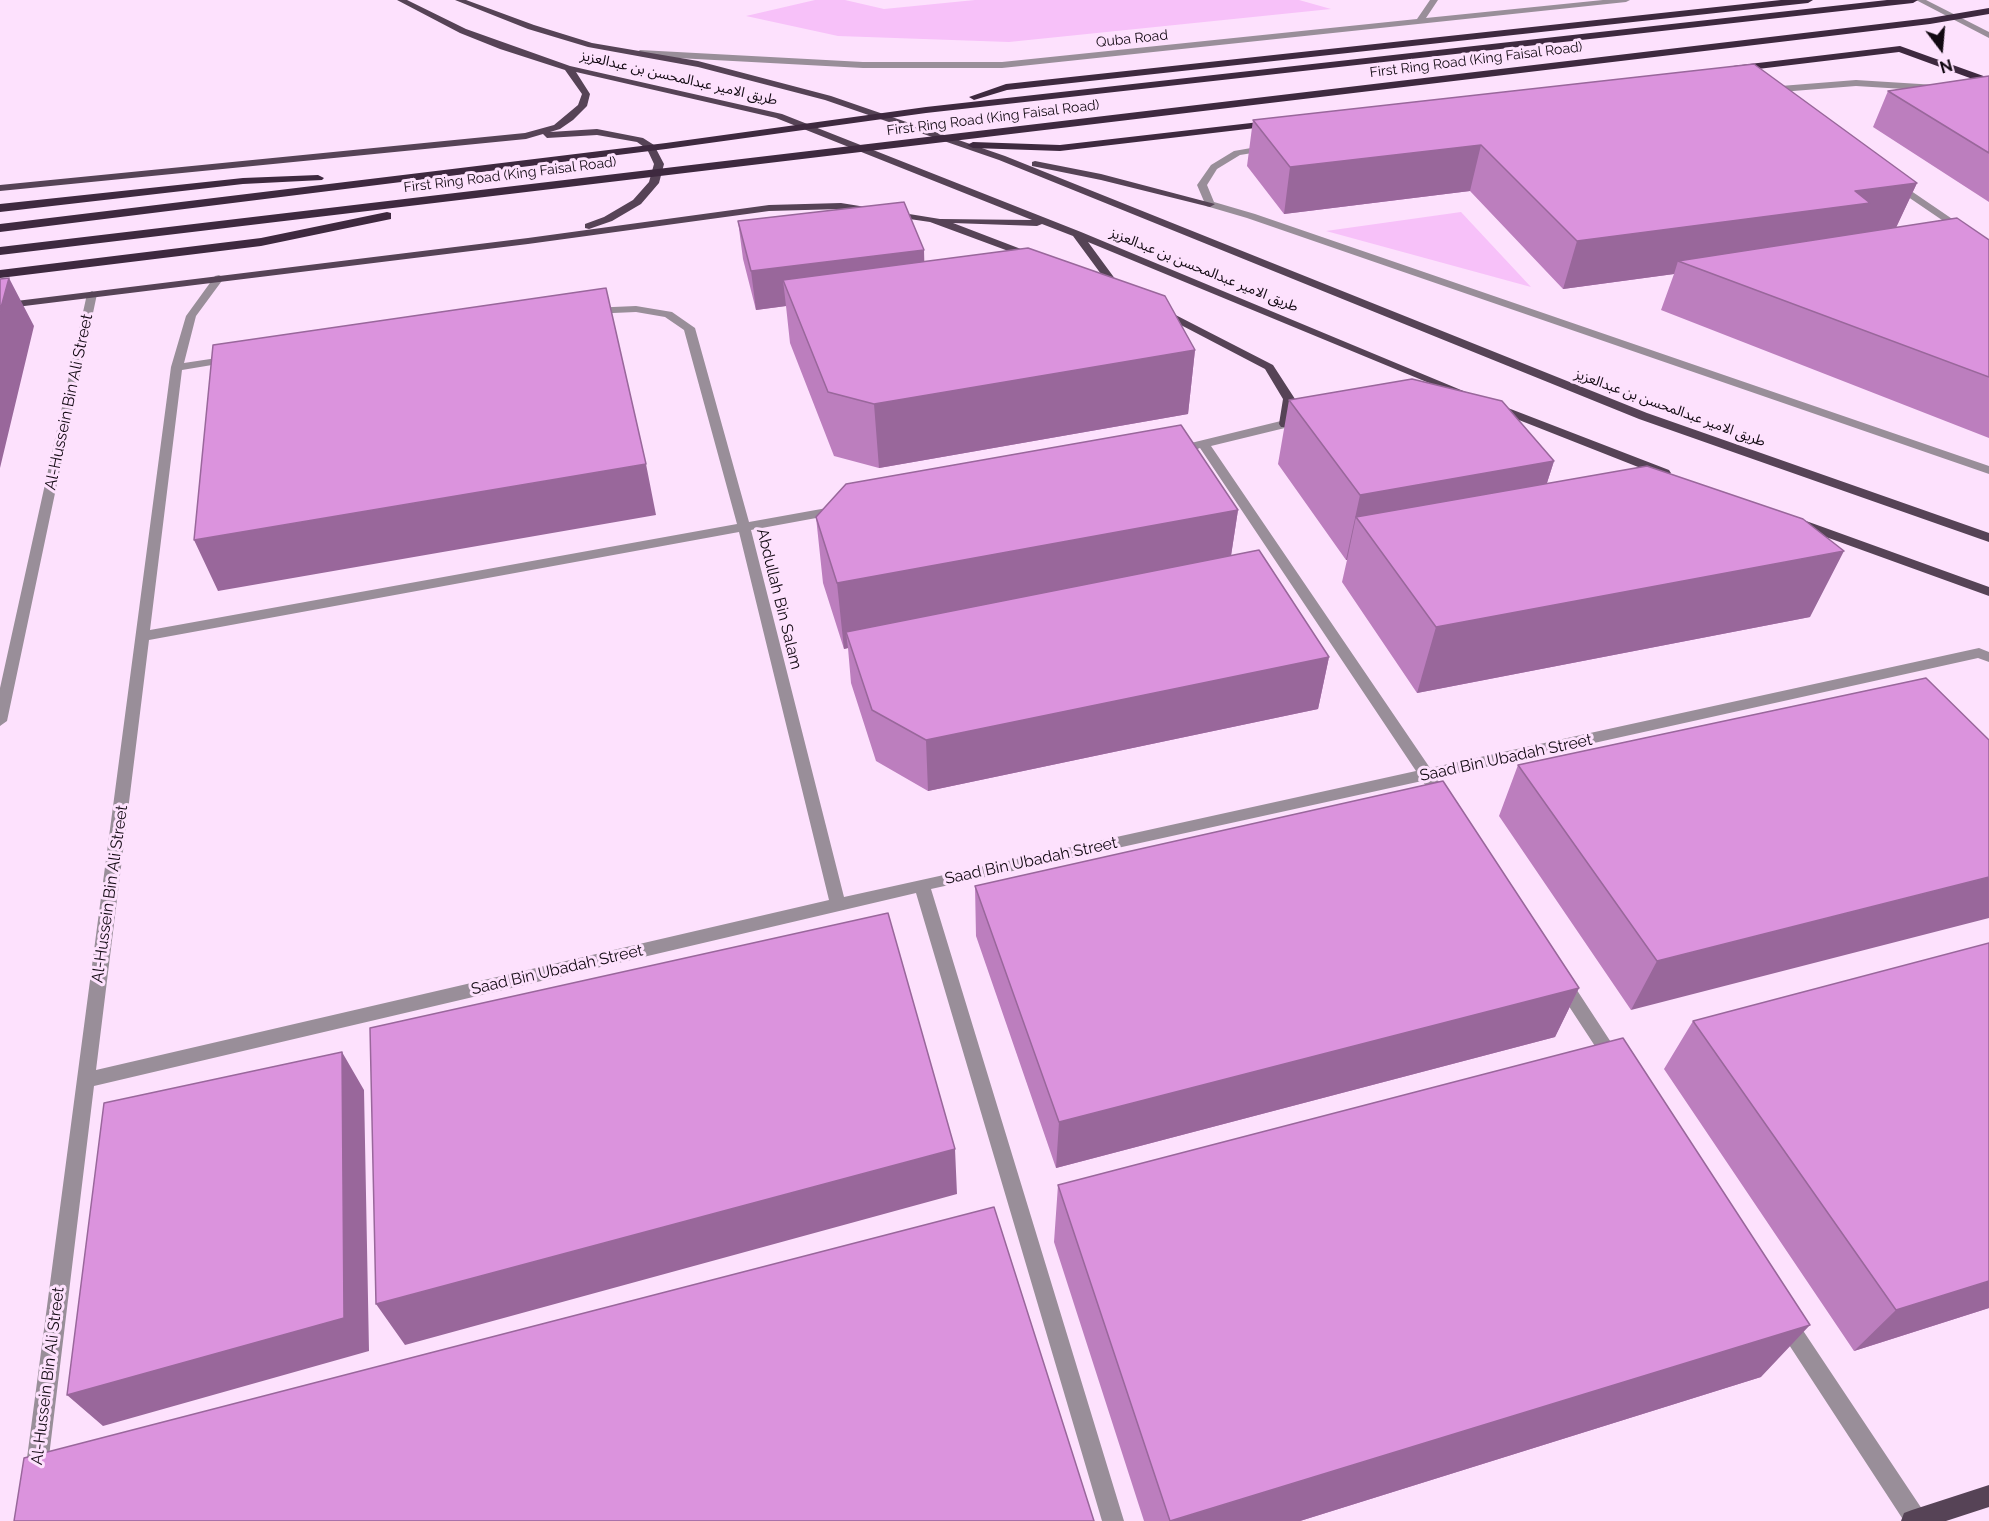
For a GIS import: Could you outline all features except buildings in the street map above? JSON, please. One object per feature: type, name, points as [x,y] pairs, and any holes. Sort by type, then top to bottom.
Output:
[{"type":"highway","points":[[926,110],[1006,87],[1808,0]]},
{"type":"highway","points":[[1839,0],[1866,9],[1901,40],[1989,82]]},
{"type":"highway","name":"First Ring Road (King Faisal Road)","points":[[0,228],[926,110],[1913,0]]},
{"type":"highway","name":"First Ring Road (King Faisal Road)","points":[[0,251],[1930,21],[1989,11]]},
{"type":"highway","points":[[1724,70],[1819,59],[1901,40]]},
{"type":"highway","points":[[914,143],[1060,148],[1285,122]]},
{"type":"highway","points":[[0,208],[243,181],[436,174]]},
{"type":"highway","points":[[0,274],[261,242],[510,190]]},
{"type":"main road","name":"طريق الامير عبدالمحسن بن عبدالعزيز","points":[[401,0],[493,43],[568,68],[747,106],[779,116],[1077,234],[1557,432],[1682,479]]},
{"type":"main road","name":"طريق الامير عبدالمحسن بن عبدالعزيز","points":[[459,0],[531,27],[591,45],[698,64],[828,98],[1002,158],[1643,416],[1989,538]]},
{"type":"main road","points":[[525,136],[557,127],[582,106],[586,94],[568,68]]},
{"type":"main road","points":[[0,188],[525,136],[597,132],[623,135],[640,140],[651,147],[659,164],[654,183],[637,202],[618,213],[571,232],[528,240]]},
{"type":"main road","points":[[1002,158],[1101,177],[1210,204]]},
{"type":"main road","points":[[0,306],[769,208],[841,206],[932,219],[1048,224]]},
{"type":"main road","points":[[932,219],[1042,261]]},
{"type":"main road","points":[[1077,234],[1123,292],[1097,282]]},
{"type":"main road","points":[[1145,302],[1269,367],[1288,399],[1285,424]]},
{"type":"main road","points":[[1781,516],[1989,592]]},
{"type":"main road","points":[[1914,1520],[1989,1496]]},
{"type":"street","points":[[1419,22],[1434,0]]},
{"type":"street","name":"Quba Road","points":[[640,53],[863,65],[1002,65],[1626,0]]},
{"type":"street","points":[[1920,0],[1987,32]]},
{"type":"street","points":[[1771,97],[1762,91],[1856,83],[1942,89]]},
{"type":"street","points":[[1277,147],[1237,153],[1214,166],[1202,185],[1210,204],[1251,216],[1989,470]]},
{"type":"street","points":[[1885,176],[1989,249]]},
{"type":"street","name":"Al-Hussein Bin Ali Street","points":[[35,1486],[177,367],[191,316],[219,278]]},
{"type":"street","name":"Al-Hussein Bin Ali Street","points":[[0,721],[5,678],[92,294]]},
{"type":"street","name":"Abdullah Bin Salam","points":[[576,311],[636,309],[668,314],[689,328],[744,527],[837,904]]},
{"type":"street","points":[[177,367],[247,357]]},
{"type":"street","points":[[1180,449],[1285,424]]},
{"type":"street","points":[[1204,445],[1440,795]]},
{"type":"street","points":[[144,636],[850,508]]},
{"type":"street","name":"Saad Bin Ubadah Street","points":[[85,1080],[837,904],[1426,775],[1893,678],[1984,655]]},
{"type":"street","points":[[922,885],[1113,1521]]},
{"type":"street","points":[[1550,964],[1622,1073]]},
{"type":"street","points":[[1779,1311],[1914,1520]]},
{"type":"shaded area","points":[[815,0],[845,0],[884,9],[975,0],[1299,0],[1331,9],[1009,42],[838,36],[746,16]]},
{"type":"shaded area","points":[[1461,212],[1531,287],[1326,231]]}]
